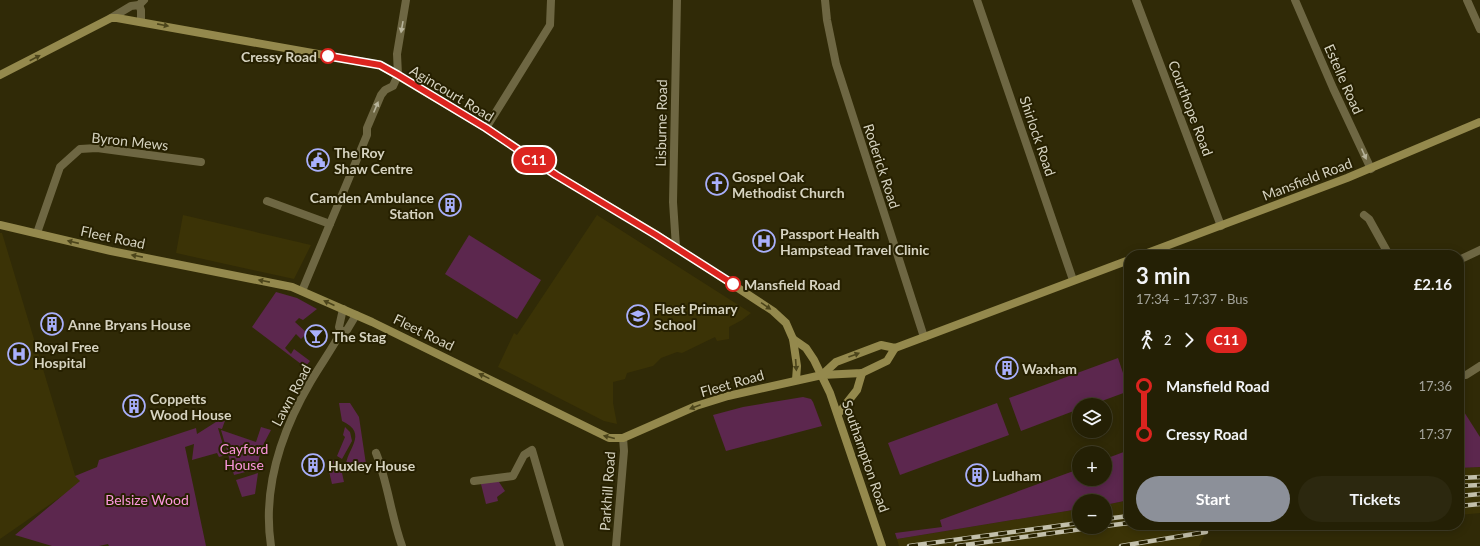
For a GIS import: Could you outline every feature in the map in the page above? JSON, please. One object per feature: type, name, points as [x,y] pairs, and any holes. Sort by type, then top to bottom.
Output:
[{"type":"main road","name":"Agincourt Road","points":[[111,18],[141,21],[380,65],[486,128],[556,175],[676,247],[773,311],[786,323],[793,339],[806,348],[822,375]]},
{"type":"main road","points":[[0,75],[111,18]]},
{"type":"main road","name":"Mansfield Road","points":[[1156,250],[1371,168],[1480,122]]},
{"type":"main road","name":"Fleet Road","points":[[0,225],[111,251],[282,285],[302,291],[356,315],[609,438],[622,438],[696,406],[728,396],[822,375]]},
{"type":"main road","points":[[822,375],[836,362],[881,346],[895,348],[1124,262]]},
{"type":"main road","points":[[793,339],[797,366],[796,380]]},
{"type":"main road","points":[[822,375],[862,373],[887,361],[895,348]]},
{"type":"main road","points":[[838,414],[857,390],[862,373]]},
{"type":"main road","name":"Southampton Road","points":[[822,375],[838,414],[882,546]]},
{"type":"street","points":[[302,291],[367,135],[367,128],[381,95],[385,90],[393,86],[398,75],[397,54],[406,0]]},
{"type":"street","points":[[486,128],[550,25],[551,0]]},
{"type":"street","name":"Lisburne Road","points":[[676,247],[672,202],[677,0]]},
{"type":"street","name":"Roderick Road","points":[[825,0],[826,20],[836,64],[924,337]]},
{"type":"street","name":"Shirlock Road","points":[[977,0],[1073,280]]},
{"type":"street","name":"Courthope Road","points":[[1136,0],[1222,226]]},
{"type":"street","name":"Estelle Road","points":[[1295,0],[1371,168]]},
{"type":"street","points":[[1467,0],[1480,29]]},
{"type":"street","points":[[111,18],[131,6],[142,2],[141,21]]},
{"type":"street","name":"Byron Mews","points":[[37,233],[60,167],[80,149],[97,148],[201,162]]},
{"type":"street","points":[[267,201],[330,224]]},
{"type":"street","points":[[1364,216],[1369,219],[1386,250]]},
{"type":"street","points":[[1464,258],[1480,250]]},
{"type":"street","name":"Lawn Road","points":[[341,332],[339,327],[343,309]]},
{"type":"street","name":"Lawn Road","points":[[270,546],[269,490],[277,452],[309,384],[329,354],[341,332],[347,330],[356,315]]},
{"type":"street","points":[[1464,374],[1480,366]]},
{"type":"street","name":"Parkhill Road","points":[[616,546],[624,451],[622,438]]},
{"type":"street","points":[[474,481],[513,476],[524,455],[532,450],[560,546]]},
{"type":"street","points":[[376,453],[382,469],[392,519],[402,546]]},
{"type":"shaded area","points":[[183,215],[311,245],[294,279],[176,253]]},
{"type":"shaded area","name":"Fleet Primary School","points":[[597,215],[751,313],[729,327],[729,339],[717,341],[715,337],[682,353],[677,352],[661,358],[653,366],[627,373],[625,379],[613,382],[613,403],[617,424],[604,421],[498,367],[514,333],[517,335]]},
{"type":"shaded area","name":"Royal Free Hospital","points":[[0,233],[2,233],[75,475],[80,481],[75,487],[0,539]]},
{"type":"shaded area","points":[[1480,467],[1480,513],[1464,515],[1464,468]]},
{"type":"shaded area","points":[[1124,501],[1124,530],[1206,530],[1206,532],[1199,546],[899,546],[897,539],[1072,510],[1072,534],[1112,534],[1112,504]]},
{"type":"green space","points":[[469,235],[541,280],[517,319],[445,274]]},
{"type":"green space","points":[[276,292],[297,298],[317,309],[303,320],[299,318],[295,322],[307,333],[301,339],[296,334],[285,348],[291,354],[294,349],[310,361],[305,367],[252,327]]},
{"type":"green space","points":[[1118,358],[1124,376],[1124,393],[1110,398],[1072,398],[1072,412],[1021,431],[1009,398]]},
{"type":"green space","points":[[803,397],[811,399],[813,402],[822,426],[726,451],[713,415],[743,407]]},
{"type":"green space","points":[[339,403],[350,403],[359,417],[367,471],[351,473],[346,467],[355,437],[354,431],[350,426],[342,421]]},
{"type":"green space","points":[[997,403],[1009,435],[900,475],[888,443]]},
{"type":"green space","points":[[1464,412],[1480,437],[1480,467],[1464,468]]},
{"type":"green space","name":"Belsize Wood","points":[[227,415],[222,429],[218,428],[226,455],[219,457],[217,453],[192,460],[194,444],[185,447],[206,546],[109,546],[108,544],[99,546],[52,546],[15,535],[80,481],[75,476],[97,467],[99,460],[196,428],[197,434]]},
{"type":"green space","name":"Cayford House","points":[[261,427],[271,430],[261,449],[257,469],[234,475],[221,430],[256,442]]},
{"type":"green space","points":[[345,427],[350,432],[352,441],[342,459],[337,456],[345,437],[343,435]]},
{"type":"green space","points":[[1124,452],[1124,501],[1112,504],[1112,494],[1072,494],[1072,510],[897,539],[895,533],[942,527],[940,520],[1072,472],[1072,486],[1112,486],[1112,456]]},
{"type":"green space","points":[[332,460],[340,464],[344,482],[332,484],[329,471]]},
{"type":"green space","points":[[258,473],[255,494],[242,497],[236,480]]},
{"type":"green space","points":[[488,481],[499,482],[505,491],[497,497],[498,501],[486,504],[481,484]]},
{"type":"railway","points":[[1464,478],[1480,477]]},
{"type":"railway","points":[[1464,486],[1480,485]]},
{"type":"railway","points":[[1464,496],[1480,494]]},
{"type":"railway","points":[[1464,506],[1480,504]]},
{"type":"railway","points":[[1112,518],[1124,517]]},
{"type":"railway","points":[[909,546],[1072,524]]},
{"type":"railway","points":[[1112,525],[1124,524]]},
{"type":"railway","points":[[957,546],[1072,530]]},
{"type":"railway","points":[[1121,546],[1206,532]]},
{"type":"bus line","name":"C11","points":[[328,56],[380,65],[398,75],[486,128],[556,175],[656,235],[733,284]]},
{"type":"place","name":"Cressy Road","points":[[328,56]]},
{"type":"place","name":"The Roy Shaw Centre","points":[[318,160]]},
{"type":"place","name":"Gospel Oak Methodist Church","points":[[717,184]]},
{"type":"place","name":"Camden Ambulance Station","points":[[450,205]]},
{"type":"place","name":"Passport Health Hampstead Travel Clinic","points":[[764,241]]},
{"type":"place","name":"Mansfield Road","points":[[733,284]]},
{"type":"place","name":"Fleet Primary School","points":[[638,316]]},
{"type":"place","name":"Anne Bryans House","points":[[52,324]]},
{"type":"place","name":"The Stag","points":[[316,336]]},
{"type":"place","name":"Royal Free Hospital","points":[[19,354]]},
{"type":"place","name":"Waxham","points":[[1007,368]]},
{"type":"place","name":"Coppetts Wood House","points":[[134,406]]},
{"type":"place","name":"Huxley House","points":[[313,465]]},
{"type":"place","name":"Ludham","points":[[977,475]]}]
